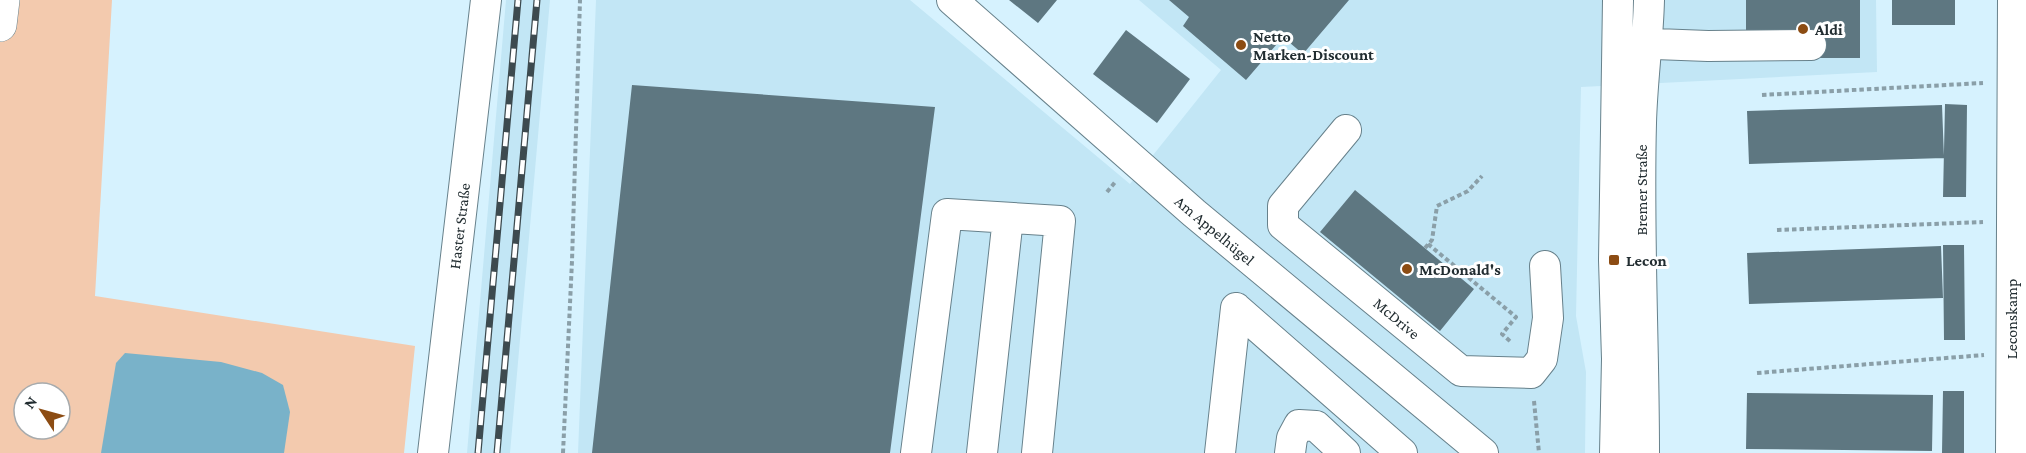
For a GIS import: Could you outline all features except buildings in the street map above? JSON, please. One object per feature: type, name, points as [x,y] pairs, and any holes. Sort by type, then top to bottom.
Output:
[{"type":"highway","points":[[0,25],[3,0]]},
{"type":"street","name":"Haster Straße","points":[[433,453],[486,0]]},
{"type":"street","name":"Am Appelhügel","points":[[952,0],[1194,213],[1483,453]]},
{"type":"street","name":"Bremer Straße","points":[[1616,453],[1618,0]]},
{"type":"street","name":"Bremer Straße","points":[[1644,453],[1641,121],[1648,44],[1649,0]]},
{"type":"street","name":"Leconskamp","points":[[2011,453],[2019,423],[2011,352],[2013,0]]},
{"type":"street","points":[[1617,42],[1708,46],[1811,45]]},
{"type":"street","name":"McDrive","points":[[1346,130],[1283,206],[1283,225],[1461,372],[1531,373]]},
{"type":"street","points":[[916,453],[946,214],[1060,221],[1037,453]]},
{"type":"street","points":[[982,453],[1008,218]]},
{"type":"street","points":[[1531,373],[1542,359],[1548,318],[1545,266]]},
{"type":"street","points":[[1220,453],[1236,308],[1402,453]]},
{"type":"street","points":[[1290,453],[1292,438],[1299,425],[1316,426],[1345,453]]},
{"type":"path","points":[[563,453],[573,261],[580,0]]},
{"type":"path","points":[[1762,95],[2012,81]]},
{"type":"path","points":[[1482,176],[1468,191],[1437,206],[1432,240],[1427,246],[1516,318],[1502,334],[1524,352],[1531,373],[1539,453]]},
{"type":"path","points":[[1777,230],[2012,221]]},
{"type":"path","points":[[1757,373],[2011,352]]},
{"type":"shaded area","points":[[0,0],[112,0],[95,296],[415,346],[404,453],[0,453]]},
{"type":"shaded area","points":[[506,0],[550,0],[510,453],[467,453]]},
{"type":"shaded area","points":[[596,0],[910,0],[1130,184],[1221,70],[1139,0],[1876,0],[1877,72],[1581,87],[1576,316],[1586,372],[1585,453],[578,453]]},
{"type":"shaded area","points":[[125,353],[221,362],[262,373],[283,385],[290,412],[284,453],[101,453],[116,363]]},
{"type":"railway","points":[[478,453],[518,0]]},
{"type":"railway","points":[[497,453],[537,0]]},
{"type":"place","name":"Aldi","points":[[1803,29]]},
{"type":"place","name":"Netto Marken-Discount","points":[[1241,45]]},
{"type":"place","name":"Lecon","points":[[1614,260]]},
{"type":"place","name":"McDonald's","points":[[1407,269]]}]
